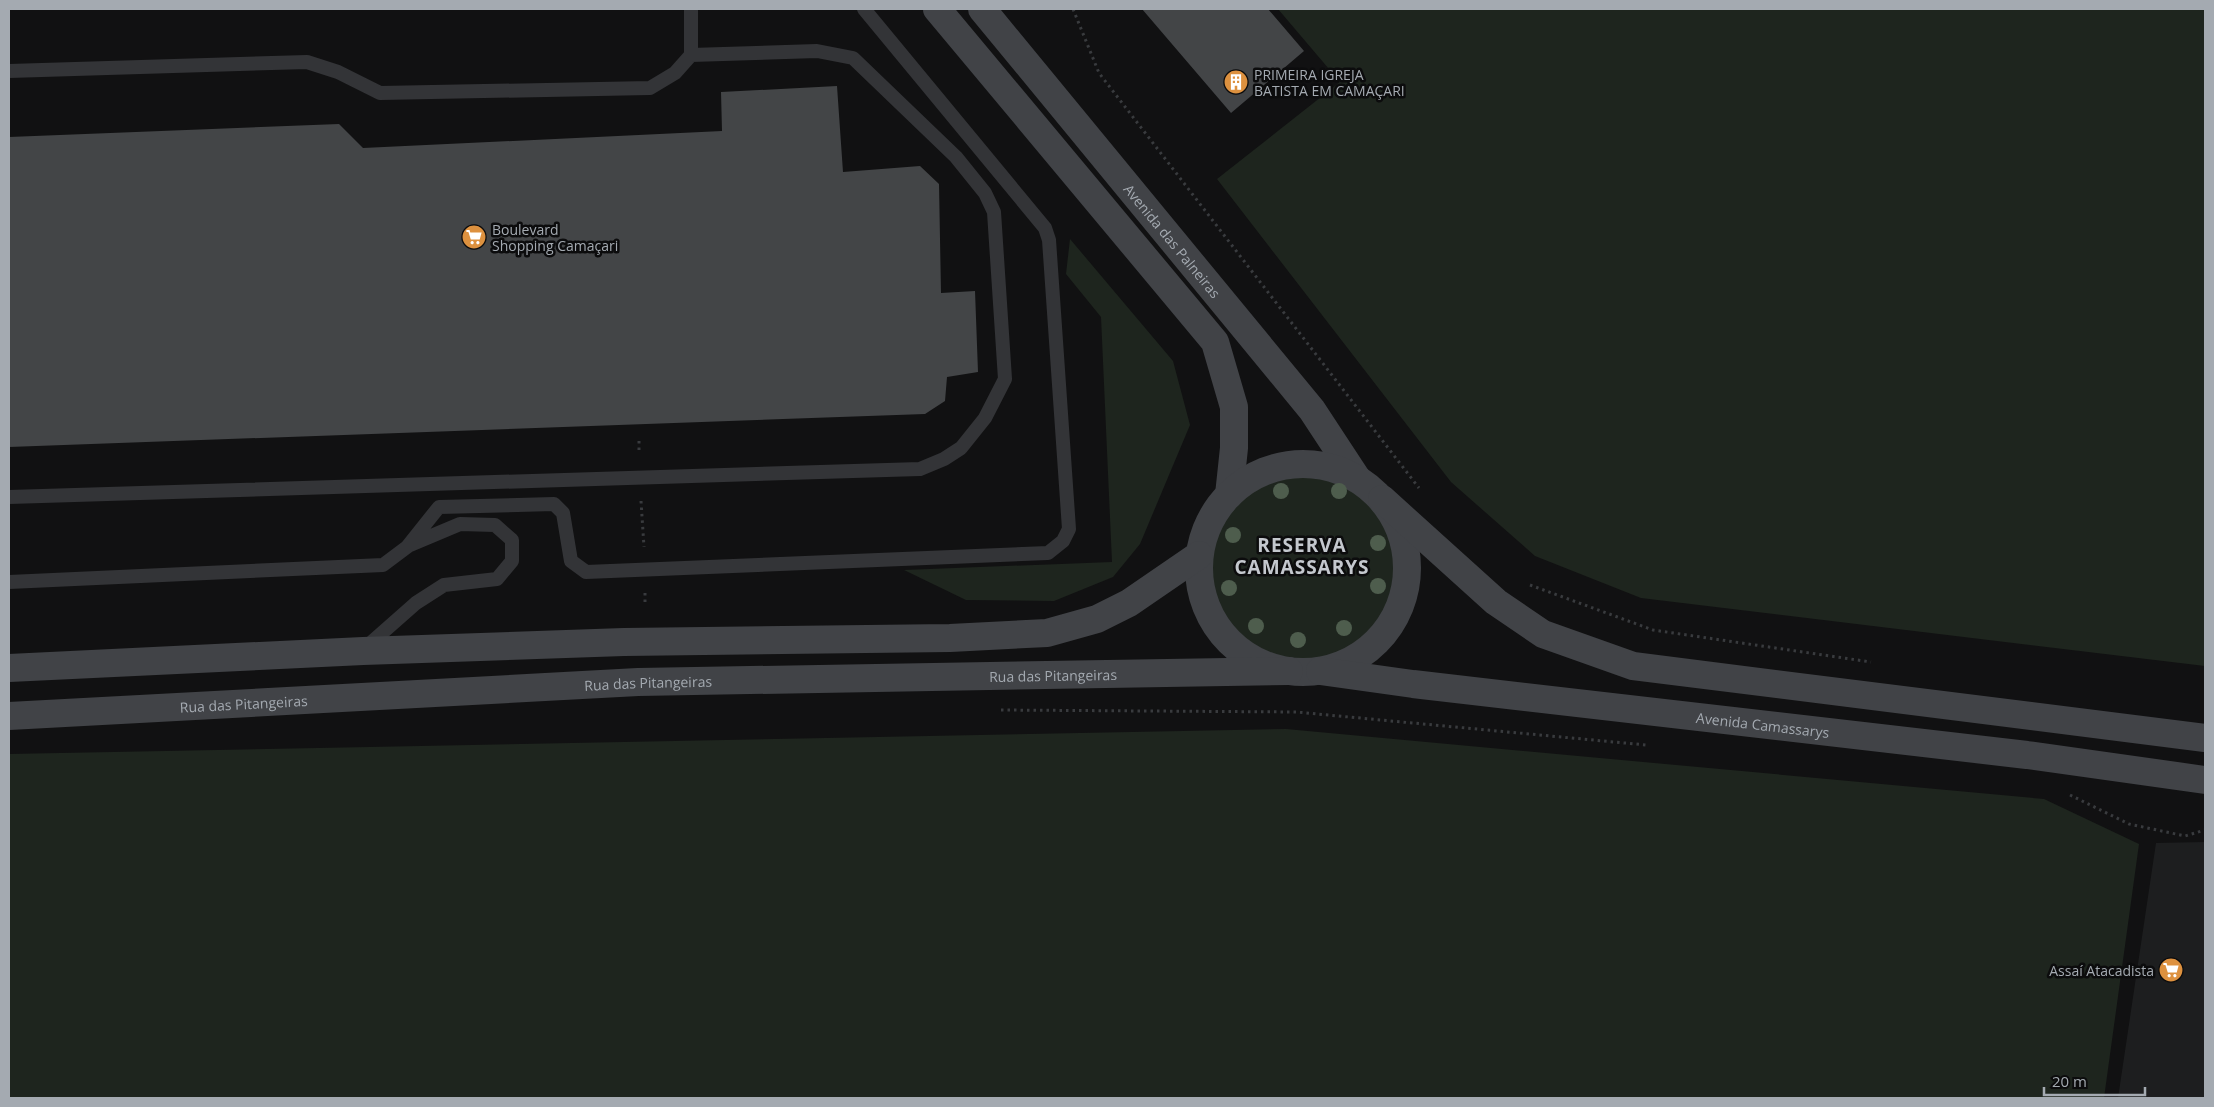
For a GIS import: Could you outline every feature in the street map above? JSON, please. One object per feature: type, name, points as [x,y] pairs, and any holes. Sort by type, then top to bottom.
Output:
[{"type":"street","points":[[937,9],[1215,342],[1234,407],[1234,448],[1229,494]]},
{"type":"street","name":"Avenida das Palneiras","points":[[982,9],[1312,410],[1356,477]]},
{"type":"street","points":[[1288,671],[1257,662],[1231,644],[1211,618],[1200,588],[1199,555],[1209,522],[1229,494],[1257,474],[1290,464],[1324,465],[1356,477],[1496,602],[1543,634],[1633,666],[2205,738]]},
{"type":"street","points":[[1320,671],[1350,661],[1376,642],[1395,618],[1406,588],[1408,556],[1400,526],[1382,499]]},
{"type":"street","points":[[9,668],[363,651],[624,642],[950,638],[1047,633],[1097,619],[1129,603],[1199,555]]},
{"type":"street","name":"Rua das Pitangeiras","points":[[9,716],[638,682],[1320,671]]},
{"type":"street","name":"Avenida Camassarys","points":[[1320,671],[1413,684],[2027,755],[2205,780]]},
{"type":"lane","points":[[691,9],[692,56]]},
{"type":"lane","points":[[407,547],[439,507],[554,504],[563,513],[571,561],[586,572],[1048,553],[1063,541],[1069,529],[1048,240],[1045,228],[864,9]]},
{"type":"lane","points":[[9,71],[307,62],[338,72],[380,93],[650,88],[675,73],[692,56],[817,51],[853,58],[956,157],[985,193],[994,212],[1005,379],[985,418],[961,448],[944,460],[920,468],[9,497]]},
{"type":"lane","points":[[9,582],[383,565],[407,547],[460,524],[494,525],[512,540],[512,561],[497,579],[444,585],[416,603],[363,651]]},
{"type":"path","points":[[1073,9],[1099,73],[1424,495]]},
{"type":"path","points":[[639,441],[645,605]]},
{"type":"path","points":[[1529,584],[1653,630],[1880,663]]},
{"type":"path","points":[[992,710],[1296,712],[1652,746]]},
{"type":"path","points":[[2063,791],[2129,824],[2185,836],[2205,830]]},
{"type":"shaded area","points":[[1278,9],[2205,9],[2205,666],[1641,598],[1535,556],[1451,482],[1217,179],[1340,82]]},
{"type":"shaded area","points":[[1070,239],[1173,361],[1190,425],[1140,544],[1113,577],[1054,601],[966,600],[904,570],[1112,562],[1101,317],[1066,274]]},
{"type":"shaded area","points":[[1304,473],[1322,475],[1339,480],[1356,489],[1370,500],[1381,514],[1390,531],[1395,548],[1397,566],[1395,584],[1390,601],[1381,618],[1370,632],[1356,643],[1339,652],[1322,657],[1304,659],[1286,657],[1269,652],[1252,643],[1238,632],[1227,618],[1218,601],[1213,584],[1211,566],[1213,548],[1218,531],[1227,514],[1238,500],[1252,489],[1269,480],[1286,475]]},
{"type":"shaded area","points":[[1286,729],[2044,799],[2139,844],[2104,1098],[9,1098],[9,754]]},
{"type":"shaded area","name":"Assaí Atacadista","points":[[2205,842],[2205,1098],[2118,1098],[2156,843]]},
{"type":"building","name":"PRIMEIRA IGREJA BATISTA EM CAMAÇARI","points":[[1142,9],[1268,9],[1304,51],[1231,113]]},
{"type":"building","name":"Boulevard Shopping Camaçari","points":[[837,86],[843,172],[920,166],[939,184],[941,293],[975,291],[978,372],[947,377],[945,401],[925,414],[9,447],[9,137],[339,124],[363,148],[722,131],[721,92]]},
{"type":"place","name":"PRIMEIRA IGREJA BATISTA EM CAMAÇARI","points":[[1236,82]]},
{"type":"place","name":"Boulevard Shopping Camaçari","points":[[474,237]]},
{"type":"place","name":"Assaí Atacadista","points":[[2171,970]]},
{"type":"district","name":"RESERVA CAMASSARYS","points":[[1302,556]]}]
